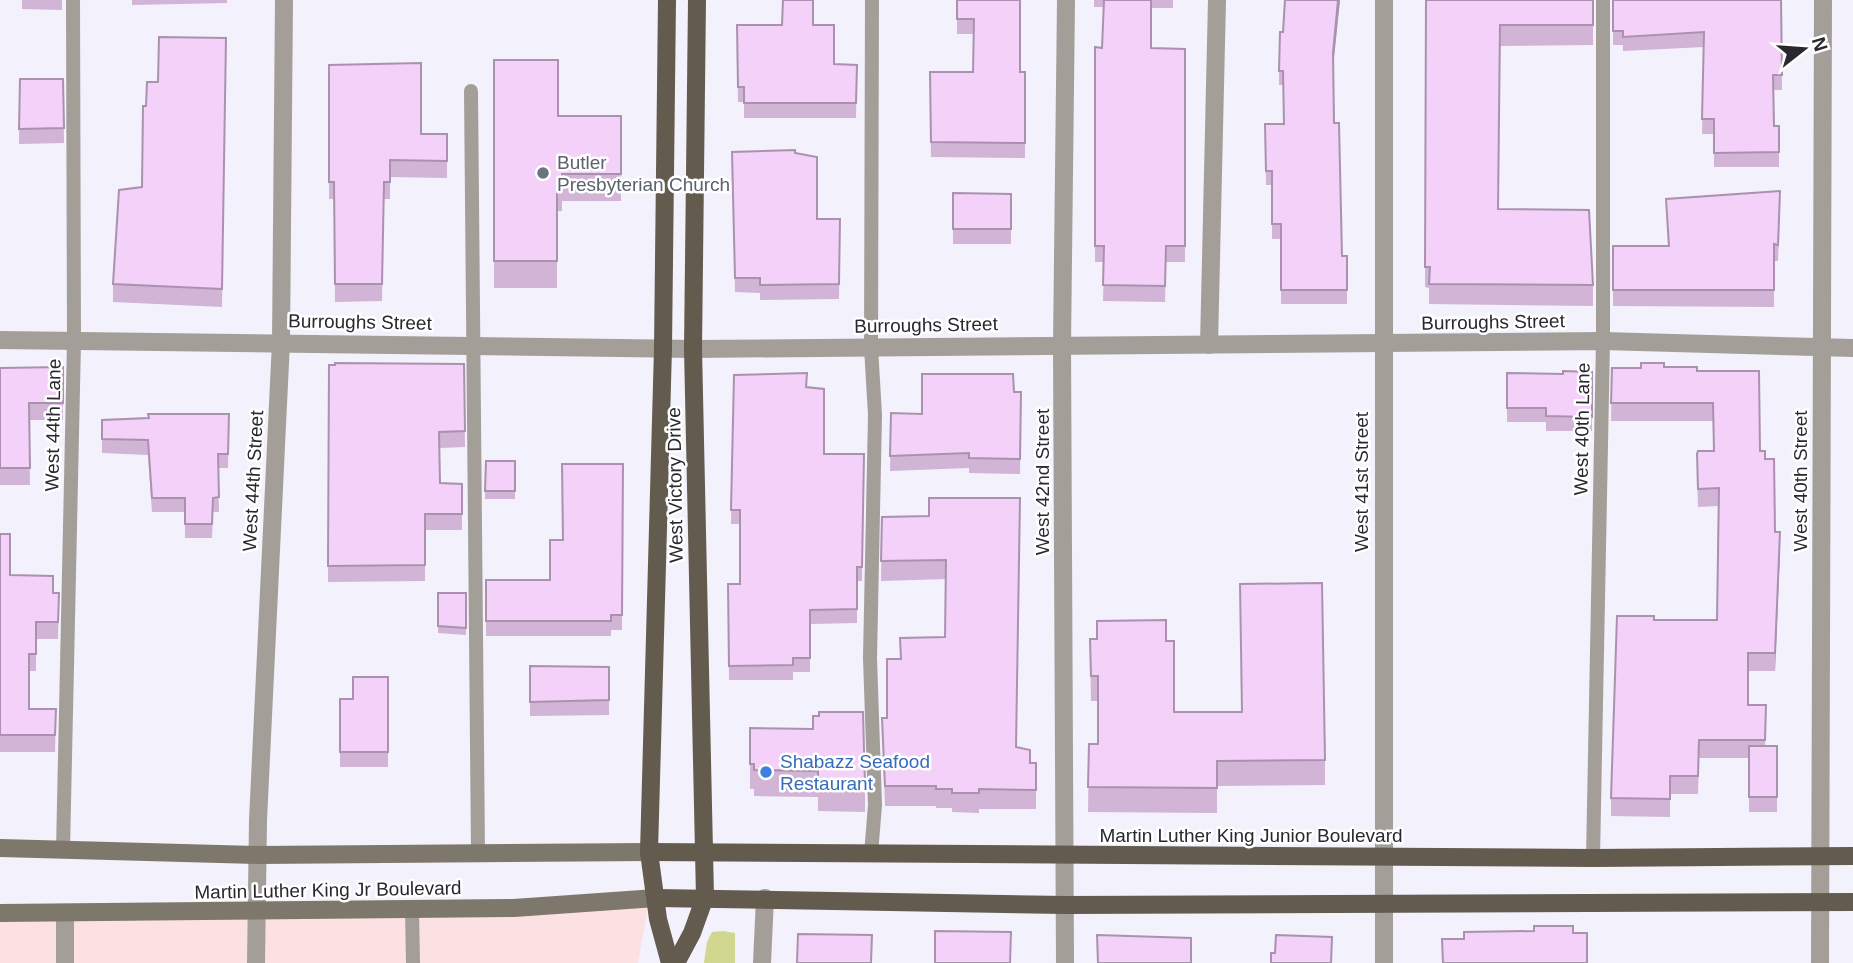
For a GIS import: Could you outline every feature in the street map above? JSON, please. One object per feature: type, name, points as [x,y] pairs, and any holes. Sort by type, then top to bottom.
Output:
[{"type":"main road","name":"West Victory Drive","points":[[667,0],[663,348],[649,852],[657,919],[670,963]]},
{"type":"main road","name":"West Victory Drive","points":[[677,963],[705,897],[693,349],[697,0]]},
{"type":"main road","name":"Martin Luther King Jr Boulevard","points":[[0,848],[259,855],[649,852]]},
{"type":"main road","name":"Martin Luther King Junior Boulevard","points":[[649,852],[1593,858],[1853,856]]},
{"type":"main road","name":"Martin Luther King Jr Boulevard","points":[[0,913],[514,908],[656,898]]},
{"type":"main road","points":[[656,898],[1065,905],[1384,906],[1853,902]]},
{"type":"street","name":"West 44th Street","points":[[256,963],[281,342],[284,0]]},
{"type":"street","name":"West 42nd Street","points":[[1065,963],[1067,856],[1062,345],[1066,0]]},
{"type":"street","points":[[1209,345],[1217,0]]},
{"type":"street","name":"West 41st Street","points":[[1384,0],[1384,963]]},
{"type":"street","name":"West 40th Street","points":[[1820,963],[1823,0]]},
{"type":"street","name":"Burroughs Street","points":[[0,340],[693,349],[1603,341],[1853,348]]},
{"type":"street","points":[[762,963],[765,898]]},
{"type":"street","points":[[65,914],[65,963]]},
{"type":"lane","name":"West 44th Lane","points":[[63,850],[74,341],[73,0]]},
{"type":"lane","points":[[871,854],[875,806],[870,658],[875,415],[871,347],[872,0]]},
{"type":"lane","name":"West 40th Lane","points":[[1593,858],[1603,341],[1603,0]]},
{"type":"lane","points":[[471,90],[476,345],[478,852]]},
{"type":"lane","points":[[412,910],[413,963]]},
{"type":"shaded area","points":[[650,895],[638,963],[0,963],[0,913]]},
{"type":"green space","points":[[712,932],[735,933],[735,963],[704,963],[707,942]]},
{"type":"building","points":[[783,0],[813,0],[813,25],[834,25],[834,64],[857,65],[856,103],[744,103],[744,87],[738,87],[737,25],[782,25]]},
{"type":"building","points":[[957,0],[1020,0],[1020,72],[1025,72],[1025,143],[931,142],[930,72],[973,72],[974,19],[957,19]]},
{"type":"building","points":[[1104,0],[1151,0],[1151,48],[1185,49],[1185,246],[1166,246],[1165,286],[1103,285],[1104,246],[1095,246],[1095,47],[1102,48]]},
{"type":"building","points":[[1285,0],[1338,0],[1333,53],[1334,123],[1339,123],[1342,256],[1347,256],[1347,290],[1281,290],[1281,224],[1272,224],[1272,171],[1266,171],[1265,124],[1284,124],[1283,71],[1279,71],[1280,32],[1283,32]]},
{"type":"building","points":[[1426,0],[1593,0],[1593,25],[1500,25],[1498,209],[1589,210],[1593,285],[1429,284],[1430,267],[1425,267]]},
{"type":"building","points":[[1613,0],[1781,0],[1782,75],[1773,75],[1774,126],[1779,126],[1779,152],[1714,153],[1714,119],[1702,119],[1704,32],[1623,37],[1623,31],[1613,31]]},
{"type":"building","points":[[159,37],[226,38],[222,289],[113,284],[119,190],[142,187],[143,106],[146,106],[147,82],[158,82]]},
{"type":"building","points":[[494,60],[558,60],[558,116],[621,116],[621,174],[562,174],[562,184],[557,184],[557,261],[494,261]]},
{"type":"building","points":[[421,63],[421,134],[447,134],[447,161],[390,160],[390,182],[384,182],[382,284],[335,284],[334,182],[329,182],[329,65]]},
{"type":"building","points":[[20,79],[63,79],[64,128],[19,129]]},
{"type":"building","points":[[795,150],[795,153],[817,157],[817,219],[840,219],[839,284],[760,285],[760,278],[735,278],[732,152]]},
{"type":"building","points":[[1780,191],[1778,245],[1774,244],[1774,290],[1613,290],[1613,246],[1669,246],[1666,199]]},
{"type":"building","points":[[953,193],[1011,194],[1011,229],[953,229]]},
{"type":"building","points":[[1641,363],[1664,363],[1664,367],[1697,367],[1697,371],[1759,371],[1760,451],[1765,451],[1765,459],[1774,459],[1775,532],[1780,532],[1775,653],[1748,653],[1748,705],[1766,705],[1765,740],[1699,740],[1698,776],[1670,776],[1670,799],[1611,798],[1617,616],[1654,616],[1654,620],[1717,620],[1719,488],[1698,489],[1698,451],[1714,451],[1713,403],[1611,403],[1612,368],[1641,368]]},
{"type":"building","points":[[464,364],[465,431],[439,432],[440,483],[462,484],[462,514],[425,514],[425,565],[328,566],[329,365]]},
{"type":"building","points":[[63,367],[63,403],[29,403],[30,468],[0,468],[0,368]]},
{"type":"building","points":[[1563,371],[1592,372],[1592,417],[1546,416],[1546,408],[1507,408],[1507,373],[1563,374]]},
{"type":"building","points":[[807,373],[806,387],[824,389],[824,454],[864,454],[862,567],[857,567],[857,609],[810,610],[810,658],[793,658],[793,665],[729,666],[728,584],[740,584],[740,510],[731,510],[734,375]]},
{"type":"building","points":[[922,374],[1013,374],[1014,392],[1021,392],[1020,459],[969,458],[969,453],[890,456],[891,413],[922,414]]},
{"type":"building","points":[[148,414],[229,414],[228,454],[218,454],[219,497],[213,498],[212,524],[185,524],[185,498],[152,498],[148,440],[102,439],[102,420],[149,418]]},
{"type":"building","points":[[486,461],[515,461],[515,491],[485,491]]},
{"type":"building","points":[[562,464],[623,464],[622,615],[611,615],[611,621],[486,621],[486,580],[550,580],[550,540],[563,540]]},
{"type":"building","points":[[929,498],[1020,498],[1016,747],[1030,750],[1030,763],[1036,763],[1036,790],[979,789],[979,793],[952,793],[952,789],[936,789],[936,786],[885,786],[882,718],[887,718],[887,659],[901,659],[900,638],[945,637],[946,560],[881,561],[882,517],[929,516]]},
{"type":"building","points":[[0,534],[10,534],[10,575],[53,576],[53,593],[59,593],[58,622],[36,622],[36,654],[29,654],[29,709],[56,709],[55,735],[0,735]]},
{"type":"building","points":[[1322,583],[1325,760],[1217,761],[1217,788],[1088,787],[1089,744],[1098,744],[1098,676],[1091,676],[1090,639],[1097,639],[1097,621],[1166,620],[1166,641],[1174,641],[1174,712],[1242,712],[1240,584]]},
{"type":"building","points":[[438,593],[466,593],[466,628],[438,626]]},
{"type":"building","points":[[530,666],[609,667],[609,700],[530,702]]},
{"type":"building","points":[[353,677],[388,677],[388,752],[340,752],[340,699],[353,699]]},
{"type":"building","points":[[819,712],[863,712],[865,786],[818,786],[818,771],[754,770],[754,764],[750,764],[750,728],[813,729],[813,716],[819,716]]},
{"type":"building","points":[[1749,746],[1777,746],[1777,797],[1749,797]]},
{"type":"building","points":[[1534,926],[1573,926],[1573,933],[1587,933],[1587,963],[1443,963],[1442,939],[1464,939],[1464,932],[1534,931]]},
{"type":"building","points":[[935,931],[1011,932],[1010,963],[935,963]]},
{"type":"building","points":[[798,934],[872,935],[871,963],[797,963]]},
{"type":"building","points":[[1097,935],[1191,938],[1191,963],[1098,963]]},
{"type":"building","points":[[1276,935],[1332,937],[1331,963],[1271,963],[1271,953],[1275,953]]},
{"type":"place","name":"Butler Presbyterian Church","points":[[543,173]]},
{"type":"place","name":"Shabazz Seafood Restaurant","points":[[766,772]]}]
